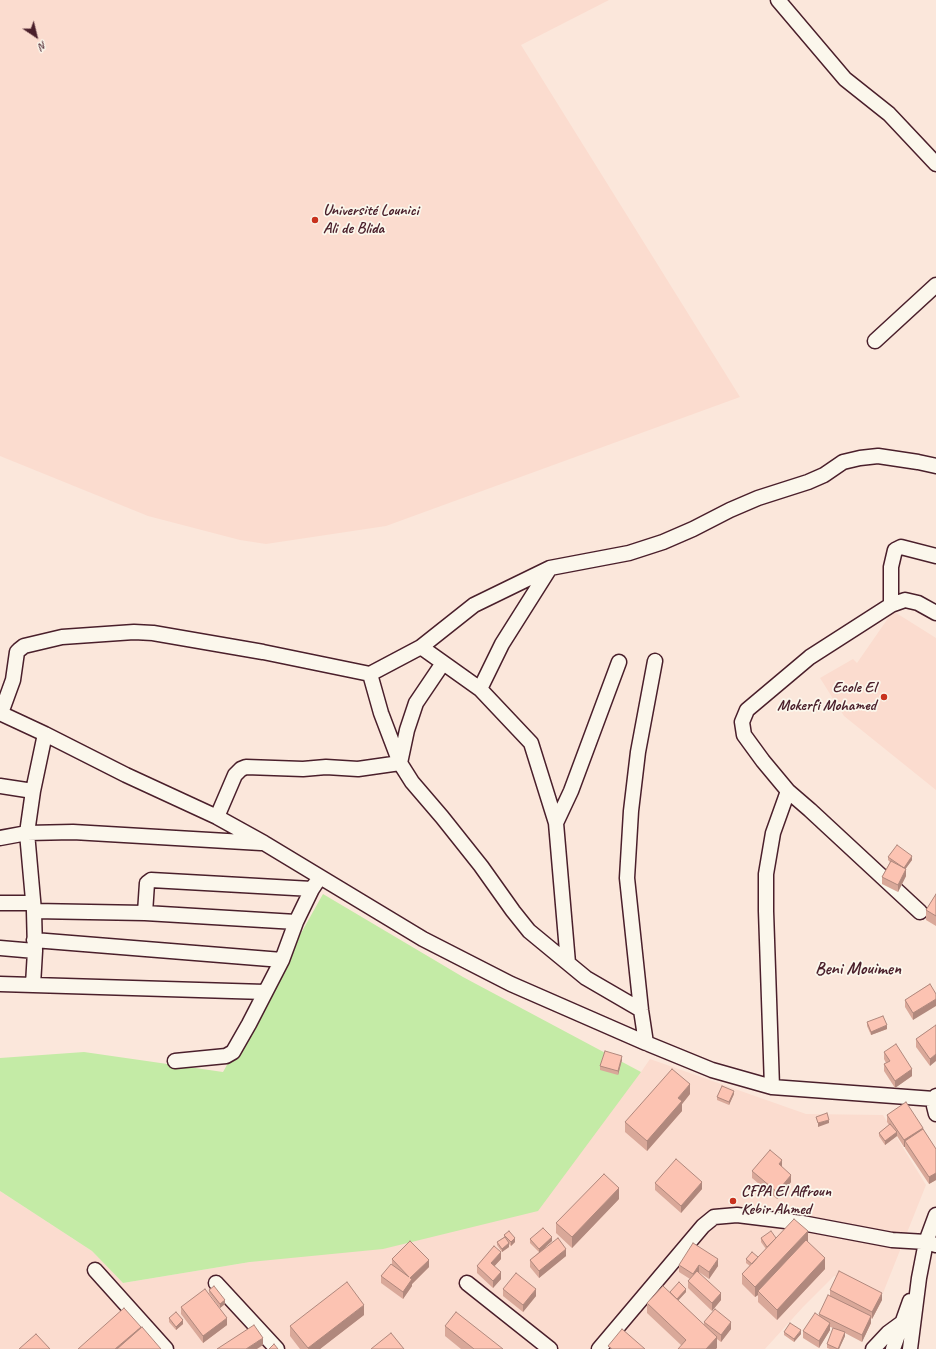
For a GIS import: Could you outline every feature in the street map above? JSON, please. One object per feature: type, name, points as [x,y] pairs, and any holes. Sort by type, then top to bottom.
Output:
[{"type":"street","points":[[778,0],[845,79],[890,114],[936,164]]},
{"type":"street","points":[[875,341],[936,285]]},
{"type":"street","points":[[936,466],[878,456],[843,462],[824,475],[808,482],[758,498],[663,542],[629,553],[550,568],[474,605],[421,647],[370,674],[262,652],[153,633],[134,632],[69,636],[30,644],[17,652],[13,680],[0,713],[126,775],[217,817],[264,843],[423,939],[511,984],[646,1044],[712,1070],[772,1087],[935,1097],[934,1106],[936,1114]]},
{"type":"street","points":[[891,605],[891,567],[895,550],[901,547],[936,556]]},
{"type":"street","points":[[480,689],[502,644],[550,568]]},
{"type":"street","points":[[920,912],[788,791],[762,761],[744,735],[742,722],[747,710],[810,657],[891,605],[905,600],[918,603],[936,613]]},
{"type":"street","points":[[421,647],[480,689],[531,743],[556,824],[568,963]]},
{"type":"street","points":[[646,1044],[627,878],[631,811],[638,752],[655,660]]},
{"type":"street","points":[[556,824],[571,791],[619,662]]},
{"type":"street","points":[[400,763],[416,702],[443,663]]},
{"type":"street","points":[[370,674],[380,713],[400,763],[412,782],[481,866],[529,931],[586,978],[641,1010]]},
{"type":"street","points":[[34,985],[33,907],[28,833],[33,791],[45,734]]},
{"type":"street","points":[[217,817],[235,775],[246,766],[303,769],[326,767],[358,769],[400,763]]},
{"type":"street","points":[[0,786],[33,791]]},
{"type":"street","points":[[772,1087],[766,874],[773,833],[788,791]]},
{"type":"street","points":[[0,838],[28,833],[73,832],[264,843]]},
{"type":"street","points":[[175,1061],[226,1056],[232,1052],[282,960],[296,922],[312,889],[320,877]]},
{"type":"street","points":[[145,913],[147,883],[151,880],[312,889]]},
{"type":"street","points":[[0,903],[33,907],[296,922]]},
{"type":"street","points":[[0,948],[34,945],[282,960]]},
{"type":"street","points":[[0,984],[265,992]]},
{"type":"street","points":[[599,1349],[702,1226],[714,1217],[737,1215],[802,1224],[892,1240],[931,1243]]},
{"type":"street","points":[[893,1349],[931,1243],[936,1215]]},
{"type":"street","points":[[95,1270],[166,1349]]},
{"type":"street","points":[[910,1349],[919,1278]]},
{"type":"street","points":[[216,1283],[278,1349]]},
{"type":"street","points":[[467,1284],[550,1349]]},
{"type":"street","points":[[873,1349],[888,1333],[903,1322]]},
{"type":"shaded area","name":"Université Lounici Ali de Blida","points":[[0,0],[609,0],[521,45],[740,397],[386,526],[266,544],[240,540],[148,516],[0,456]]},
{"type":"shaded area","name":"Ecole El Mokerfi Mohamed","points":[[893,611],[936,638],[936,790],[844,716],[820,678],[853,659],[857,663]]},
{"type":"shaded area","name":"CFPA El Affroun Kebir Ahmed","points":[[650,1059],[806,1114],[883,1115],[926,1185],[883,1293],[834,1276],[803,1307],[765,1349],[0,1349],[0,1191],[92,1251],[123,1283],[250,1262],[641,1072]]},
{"type":"green space","points":[[323,894],[463,977],[641,1072],[538,1211],[383,1249],[250,1262],[123,1283],[92,1251],[0,1191],[0,1058],[84,1052],[223,1072]]},
{"type":"building","points":[[897,845],[912,856],[904,868],[888,857]]},
{"type":"building","points":[[891,861],[906,869],[898,885],[882,877]]},
{"type":"building","points":[[936,894],[936,916],[926,910]]},
{"type":"building","points":[[930,984],[936,994],[936,999],[913,1013],[905,1000]]},
{"type":"building","points":[[883,1016],[887,1025],[871,1032],[867,1022]]},
{"type":"building","points":[[936,1025],[936,1054],[930,1059],[916,1039]]},
{"type":"building","points":[[896,1044],[912,1069],[895,1081],[884,1064],[890,1061],[884,1052]]},
{"type":"building","points":[[605,1051],[622,1056],[618,1071],[600,1066]]},
{"type":"building","points":[[672,1069],[690,1084],[678,1098],[682,1101],[647,1141],[625,1122]]},
{"type":"building","points":[[722,1086],[734,1091],[729,1102],[717,1097]]},
{"type":"building","points":[[906,1102],[923,1128],[904,1140],[887,1115]]},
{"type":"building","points":[[827,1113],[829,1120],[818,1123],[816,1117]]},
{"type":"building","points":[[890,1124],[897,1132],[885,1141],[879,1133]]},
{"type":"building","points":[[923,1129],[936,1149],[936,1173],[929,1177],[905,1141]]},
{"type":"building","points":[[770,1150],[782,1160],[779,1164],[791,1175],[777,1192],[752,1171]]},
{"type":"building","points":[[676,1159],[702,1182],[681,1206],[655,1183]]},
{"type":"building","points":[[604,1174],[619,1188],[572,1237],[556,1223]]},
{"type":"building","points":[[794,1219],[808,1231],[755,1287],[742,1274]]},
{"type":"building","points":[[543,1228],[552,1237],[539,1249],[530,1239]]},
{"type":"building","points":[[509,1231],[515,1238],[511,1242],[504,1235]]},
{"type":"building","points":[[771,1231],[776,1238],[767,1247],[761,1238]]},
{"type":"building","points":[[505,1237],[509,1243],[502,1249],[497,1242]]},
{"type":"building","points":[[558,1238],[566,1249],[539,1271],[530,1260]]},
{"type":"building","points":[[806,1240],[825,1258],[777,1310],[758,1291]]},
{"type":"building","points":[[410,1241],[429,1260],[410,1278],[412,1279],[403,1292],[381,1276],[391,1264],[409,1277],[392,1259]]},
{"type":"building","points":[[693,1243],[718,1259],[709,1272],[699,1265],[693,1274],[679,1265]]},
{"type":"building","points":[[494,1246],[501,1252],[491,1263],[501,1272],[493,1281],[477,1266]]},
{"type":"building","points":[[752,1252],[758,1257],[752,1264],[746,1259]]},
{"type":"building","points":[[697,1271],[721,1293],[712,1303],[688,1281]]},
{"type":"building","points":[[839,1271],[882,1293],[872,1312],[830,1290]]},
{"type":"building","points":[[516,1273],[536,1289],[523,1305],[503,1289]]},
{"type":"building","points":[[347,1282],[364,1305],[308,1348],[290,1326]]},
{"type":"building","points":[[679,1282],[686,1289],[677,1299],[670,1292]]},
{"type":"building","points":[[214,1286],[225,1300],[220,1304],[209,1290]]},
{"type":"building","points":[[663,1286],[717,1337],[706,1349],[678,1349],[686,1340],[647,1303]]},
{"type":"building","points":[[205,1289],[227,1318],[203,1336],[181,1307]]},
{"type":"building","points":[[828,1295],[871,1316],[862,1335],[819,1314]]},
{"type":"building","points":[[124,1308],[141,1327],[115,1349],[78,1349]]},
{"type":"building","points":[[715,1309],[731,1322],[721,1335],[704,1322]]},
{"type":"building","points":[[176,1312],[183,1320],[176,1327],[169,1318]]},
{"type":"building","points":[[456,1312],[503,1349],[474,1349],[445,1326]]},
{"type":"building","points":[[815,1313],[830,1323],[819,1341],[803,1331]]},
{"type":"building","points":[[790,1323],[801,1330],[794,1339],[784,1332]]},
{"type":"building","points":[[254,1325],[263,1338],[246,1349],[217,1349]]},
{"type":"building","points":[[142,1327],[161,1349],[117,1349]]},
{"type":"building","points":[[833,1328],[845,1332],[838,1349],[827,1344]]},
{"type":"building","points":[[622,1329],[645,1349],[612,1349],[608,1346]]},
{"type":"building","points":[[391,1333],[404,1349],[371,1349]]},
{"type":"building","points":[[36,1334],[50,1349],[19,1349]]},
{"type":"building","points":[[274,1344],[278,1349],[269,1349]]},
{"type":"place","name":"Université Lounici Ali de Blida","points":[[315,220]]},
{"type":"place","name":"Ecole El Mokerfi Mohamed","points":[[884,697]]},
{"type":"place","name":"CFPA El Affroun Kebir Ahmed","points":[[733,1201]]},
{"type":"district","name":"Beni Mouimen","points":[[858,969]]}]
